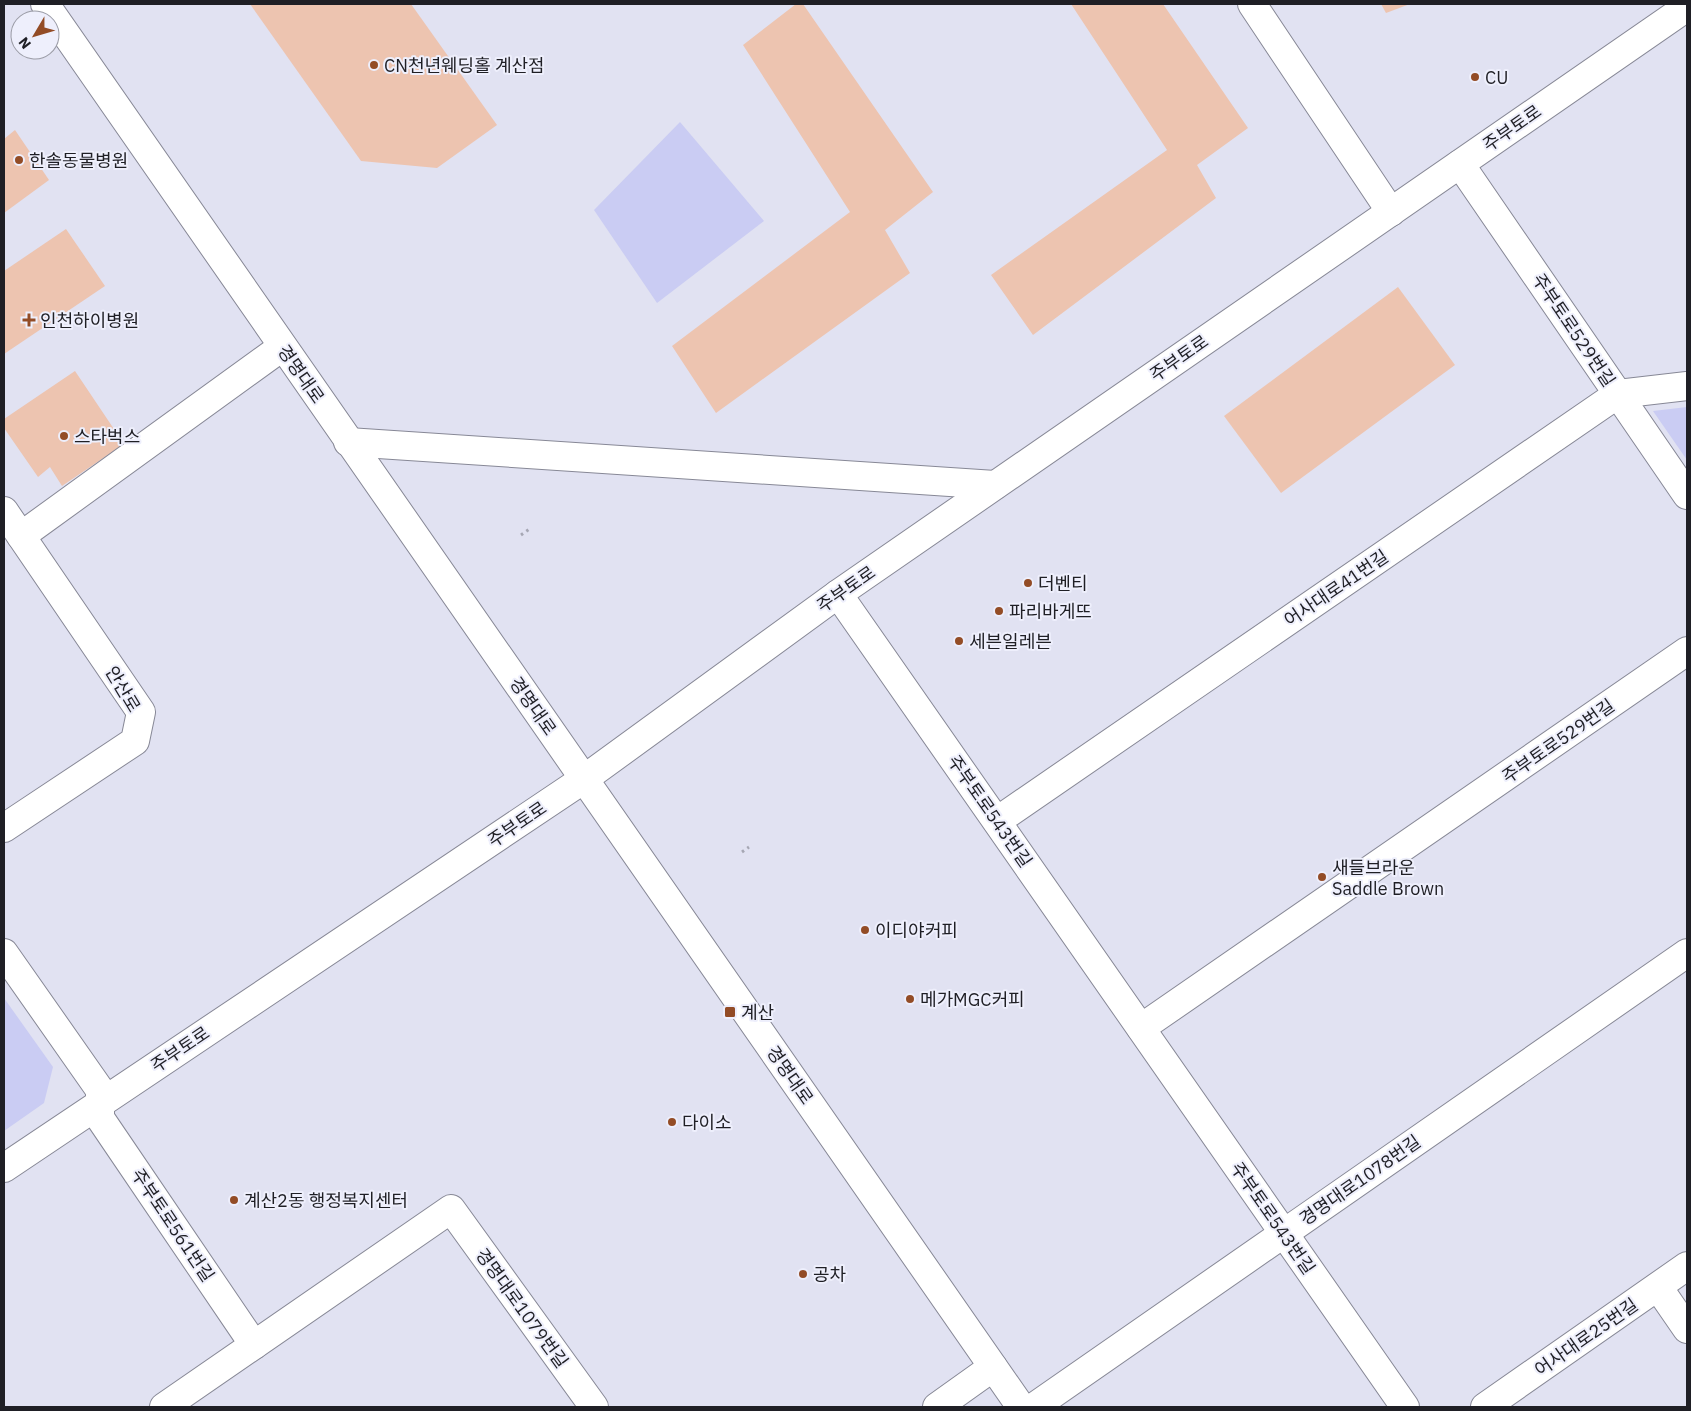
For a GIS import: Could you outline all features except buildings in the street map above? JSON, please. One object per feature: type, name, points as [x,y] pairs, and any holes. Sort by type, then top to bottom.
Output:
[{"type":"street","name":"경명대로","points":[[45,4],[1021,1407]]},
{"type":"street","points":[[1252,4],[1391,212]]},
{"type":"street","name":"주부토로","points":[[4,1168],[584,779],[838,594],[1687,7]]},
{"type":"street","name":"주부토로529번길","points":[[1460,164],[1687,495]]},
{"type":"street","points":[[20,536],[282,346]]},
{"type":"street","name":"어사대로41번길","points":[[997,821],[1618,394],[1687,386]]},
{"type":"street","points":[[348,442],[995,485]]},
{"type":"street","name":"안산로","points":[[4,512],[141,712],[134,741],[4,828]]},
{"type":"street","name":"주부토로543번길","points":[[838,594],[1405,1407]]},
{"type":"street","name":"주부토로529번길","points":[[1142,1028],[1687,652]]},
{"type":"street","name":"주부토로561번길","points":[[4,953],[13,987],[100,1090],[100,1118],[254,1345]]},
{"type":"street","name":"경명대로1078번길","points":[[1034,1407],[1687,953]]},
{"type":"street","name":"경명대로1079번길","points":[[254,1345],[451,1209],[594,1407]]},
{"type":"street","name":"어사대로25번길","points":[[1485,1407],[1687,1266]]},
{"type":"street","points":[[1658,1287],[1687,1329]]},
{"type":"street","points":[[164,1407],[254,1345]]},
{"type":"street","points":[[938,1407],[993,1367]]},
{"type":"path","points":[[521,535],[531,528]]},
{"type":"path","points":[[742,852],[749,847]]},
{"type":"shaded area","points":[[680,122],[764,221],[657,303],[594,210]]},
{"type":"shaded area","points":[[1687,407],[1687,460],[1653,411]]},
{"type":"shaded area","points":[[4,998],[53,1067],[44,1103],[4,1131]]},
{"type":"place","name":"CN천년웨딩홀 계산점","points":[[374,65]]},
{"type":"place","name":"CU","points":[[1475,77]]},
{"type":"place","name":"한솔동물병원","points":[[19,160]]},
{"type":"place","name":"인천하이병원","points":[[29,320]]},
{"type":"place","name":"스타벅스","points":[[64,436]]},
{"type":"place","name":"더벤티","points":[[1028,583]]},
{"type":"place","name":"파리바게뜨","points":[[999,611]]},
{"type":"place","name":"세븐일레븐","points":[[959,641]]},
{"type":"place","name":"새들브라운 Saddle Brown","points":[[1322,877]]},
{"type":"place","name":"이디야커피","points":[[865,930]]},
{"type":"place","name":"메가MGC커피","points":[[910,999]]},
{"type":"place","name":"계산","points":[[730,1012]]},
{"type":"place","name":"다이소","points":[[672,1122]]},
{"type":"place","name":"계산2동 행정복지센터","points":[[234,1200]]},
{"type":"place","name":"공차","points":[[803,1274]]}]
